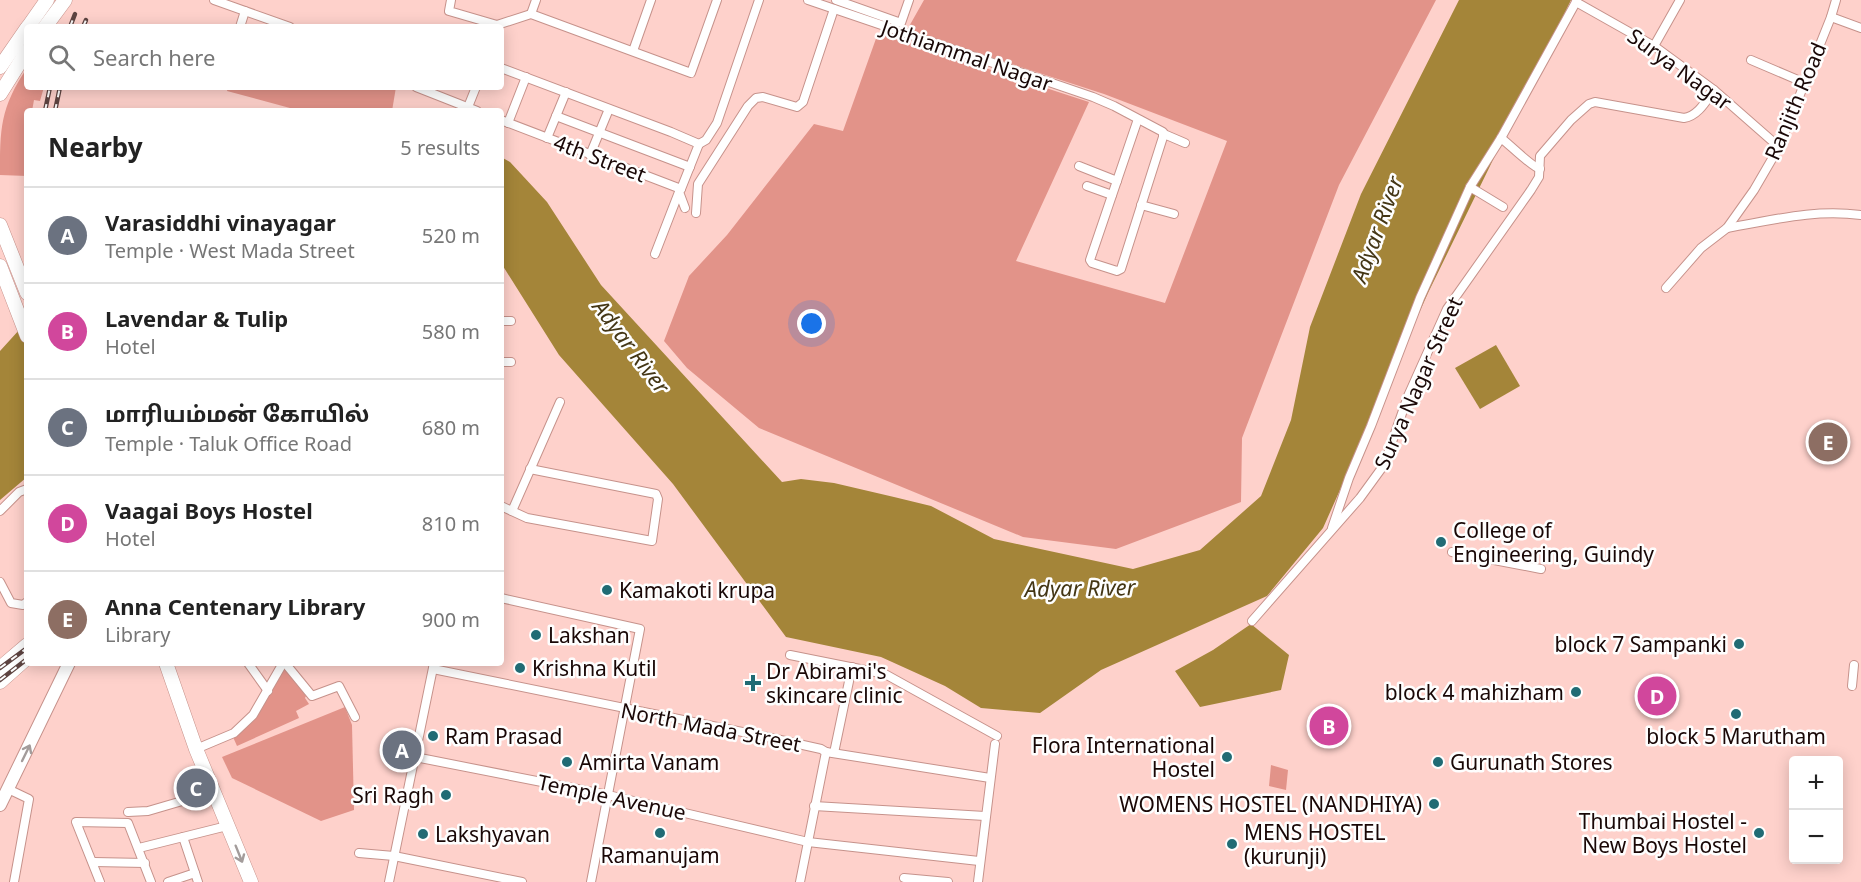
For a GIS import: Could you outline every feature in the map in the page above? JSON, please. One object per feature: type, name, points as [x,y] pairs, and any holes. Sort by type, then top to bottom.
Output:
[{"type":"main road","points":[[47,24],[65,0]]},
{"type":"main road","points":[[30,24],[44,2]]},
{"type":"main road","points":[[0,67],[24,32]]},
{"type":"main road","points":[[0,94],[24,56]]},
{"type":"main road","points":[[0,225],[24,285]]},
{"type":"main road","points":[[0,266],[24,328]]},
{"type":"main road","points":[[0,668],[24,648]]},
{"type":"main road","points":[[0,682],[24,661]]},
{"type":"main road","points":[[0,805],[68,666]]},
{"type":"main road","points":[[168,669],[196,749],[251,882]]},
{"type":"street","points":[[214,0],[282,24]]},
{"type":"street","points":[[451,0],[448,11],[491,24],[503,24],[531,14],[691,73],[717,0]]},
{"type":"street","points":[[531,14],[536,0]]},
{"type":"street","points":[[633,51],[651,0]]},
{"type":"street","points":[[655,254],[699,144],[706,140],[717,123],[759,0]]},
{"type":"street","name":"Jothiammal Nagar","points":[[808,0],[835,4],[1093,98],[1114,106],[1185,143]]},
{"type":"street","points":[[696,213],[698,184],[748,105],[763,97],[796,107],[800,105],[835,4],[901,23],[909,0]]},
{"type":"street","points":[[1654,46],[1680,0]]},
{"type":"street","name":"Ranjith Road","points":[[1666,288],[1701,248],[1727,228],[1754,190],[1779,147],[1836,0]]},
{"type":"street","points":[[1331,532],[1349,477],[1420,298],[1470,187],[1501,138],[1577,1]]},
{"type":"street","name":"Surya Nagar","points":[[1577,1],[1654,46],[1714,90],[1779,147]]},
{"type":"street","points":[[241,24],[245,11]]},
{"type":"street","points":[[1831,17],[1861,28]]},
{"type":"street","points":[[1751,60],[1805,83]]},
{"type":"street","points":[[504,69],[699,144]]},
{"type":"street","points":[[504,121],[526,77]]},
{"type":"street","points":[[429,90],[468,107],[475,90]]},
{"type":"street","name":"Surya Nagar Street","points":[[1252,621],[1360,498],[1384,465],[1408,396],[1447,309],[1532,190],[1539,177],[1540,156],[1561,130],[1589,104],[1599,102],[1683,118],[1690,117],[1696,113],[1714,90]]},
{"type":"street","points":[[547,138],[566,92]]},
{"type":"street","points":[[590,154],[609,109]]},
{"type":"street","points":[[556,116],[690,166]]},
{"type":"street","points":[[1138,119],[1090,258],[1092,263],[1120,270],[1164,134]]},
{"type":"street","name":"4th Street","points":[[504,121],[680,191]]},
{"type":"street","points":[[1501,138],[1524,156],[1532,167],[1540,169]]},
{"type":"street","points":[[1078,166],[1117,181]]},
{"type":"street","points":[[1087,186],[1112,195]]},
{"type":"street","points":[[1470,187],[1503,207]]},
{"type":"street","points":[[680,191],[685,208]]},
{"type":"street","points":[[1141,206],[1174,214]]},
{"type":"street","name":"Ranjith Road","points":[[1727,228],[1798,214],[1824,212],[1861,214]]},
{"type":"street","points":[[504,321],[511,321]]},
{"type":"street","points":[[504,362],[511,362]]},
{"type":"street","points":[[512,511],[560,402]]},
{"type":"street","points":[[504,507],[527,518],[652,541],[658,499],[656,494],[530,469]]},
{"type":"street","points":[[0,511],[19,492],[24,490]]},
{"type":"street","points":[[1452,552],[1541,569]]},
{"type":"street","points":[[0,582],[11,603],[24,604]]},
{"type":"street","points":[[504,599],[640,629],[591,882]]},
{"type":"street","points":[[790,655],[885,674],[996,740],[978,882]]},
{"type":"street","points":[[1852,686],[1854,665]]},
{"type":"street","points":[[250,666],[267,691]]},
{"type":"street","points":[[196,749],[234,733],[253,715],[282,666]]},
{"type":"street","points":[[287,666],[312,696],[339,686],[355,717]]},
{"type":"street","points":[[389,882],[433,666]]},
{"type":"street","name":"North Mada Street","points":[[433,666],[624,709],[767,737],[830,753],[990,778]]},
{"type":"street","points":[[800,882],[814,806],[852,667]]},
{"type":"street","name":"Temple Avenue","points":[[415,757],[608,795],[808,842],[979,861]]},
{"type":"street","points":[[8,789],[29,799],[14,882]]},
{"type":"street","points":[[128,812],[148,811],[213,792]]},
{"type":"street","points":[[814,806],[985,816]]},
{"type":"street","points":[[100,882],[76,822],[128,823],[151,882]]},
{"type":"street","points":[[139,848],[228,826]]},
{"type":"street","points":[[183,837],[198,882]]},
{"type":"street","points":[[359,853],[394,856],[522,882]]},
{"type":"street","points":[[93,862],[145,863]]},
{"type":"street","points":[[168,882],[195,873]]},
{"type":"street","points":[[904,878],[948,882]]},
{"type":"shaded area","points":[[924,0],[1436,0],[1339,185],[1242,438],[1241,502],[1116,549],[1023,537],[759,428],[687,368],[664,341],[689,276],[727,235],[814,124],[843,131],[878,33],[1089,102],[1016,261],[1165,303],[1227,141],[1104,94],[907,30]]},
{"type":"shaded area","points":[[24,73],[24,90],[43,90],[40,101],[34,100],[33,108],[24,108],[24,176],[0,175],[3,119]]},
{"type":"shaded area","points":[[396,90],[392,108],[290,108],[227,91]]},
{"type":"shaded area","points":[[284,667],[306,696],[309,704],[296,711],[299,718],[237,746],[233,737]]},
{"type":"shaded area","points":[[345,707],[352,725],[354,810],[321,821],[232,778],[222,757]]},
{"type":"shaded area","points":[[1271,765],[1288,770],[1286,790],[1269,786]]},
{"type":"water","name":"Adyar River","points":[[1459,0],[1571,0],[1428,293],[1323,528],[1267,596],[1101,670],[1040,713],[981,708],[945,686],[881,657],[786,637],[673,484],[559,355],[504,268],[504,159],[510,162],[547,202],[601,285],[782,482],[801,479],[834,483],[931,506],[994,539],[1133,569],[1200,550],[1261,496],[1291,420],[1310,327],[1361,194]]},
{"type":"water","points":[[24,319],[24,480],[0,500],[0,351],[20,329]]},
{"type":"water","points":[[1496,345],[1520,386],[1480,409],[1455,368]]},
{"type":"water","points":[[1251,624],[1289,655],[1281,690],[1200,707],[1175,671],[1213,650]]},
{"type":"railway","points":[[71,24],[75,14]]},
{"type":"railway","points":[[84,24],[86,20]]},
{"type":"railway","points":[[46,108],[49,90]]},
{"type":"railway","points":[[56,108],[59,90]]},
{"type":"railway","points":[[0,668],[24,650]]},
{"type":"railway","points":[[0,680],[24,661]]},
{"type":"place","name":"Anna Centenary Library","points":[[1828,442]]},
{"type":"place","name":"College of Engineering, Guindy","points":[[1441,542]]},
{"type":"place","name":"Kamakoti krupa","points":[[607,590]]},
{"type":"place","name":"Lakshan","points":[[536,635]]},
{"type":"place","name":"block 7 Sampanki","points":[[1739,644]]},
{"type":"place","name":"Krishna Kutil","points":[[520,668]]},
{"type":"place","name":"Dr Abirami's skincare clinic","points":[[753,683]]},
{"type":"place","name":"block 4 mahizham","points":[[1576,692]]},
{"type":"place","name":"Vaagai Boys Hostel","points":[[1657,696]]},
{"type":"place","name":"block 5 Marutham","points":[[1736,714]]},
{"type":"place","name":"Lavendar & Tulip","points":[[1329,726]]},
{"type":"place","name":"Ram Prasad","points":[[433,736]]},
{"type":"place","name":"Varasiddhi vinayagar","points":[[402,750]]},
{"type":"place","name":"Flora International Hostel","points":[[1227,757]]},
{"type":"place","name":"Amirta Vanam","points":[[567,762]]},
{"type":"place","name":"Gurunath Stores","points":[[1438,762]]},
{"type":"place","name":"மாரியம்மன் கோயில்","points":[[196,788]]},
{"type":"place","name":"Sri Ragh","points":[[446,795]]},
{"type":"place","name":"WOMENS HOSTEL (NANDHIYA)","points":[[1434,804]]},
{"type":"place","name":"Ramanujam","points":[[660,833]]},
{"type":"place","name":"Thumbai Hostel - New Boys Hostel","points":[[1759,833]]},
{"type":"place","name":"Lakshyavan","points":[[423,834]]},
{"type":"place","name":"MENS HOSTEL (kurunji)","points":[[1232,844]]}]
